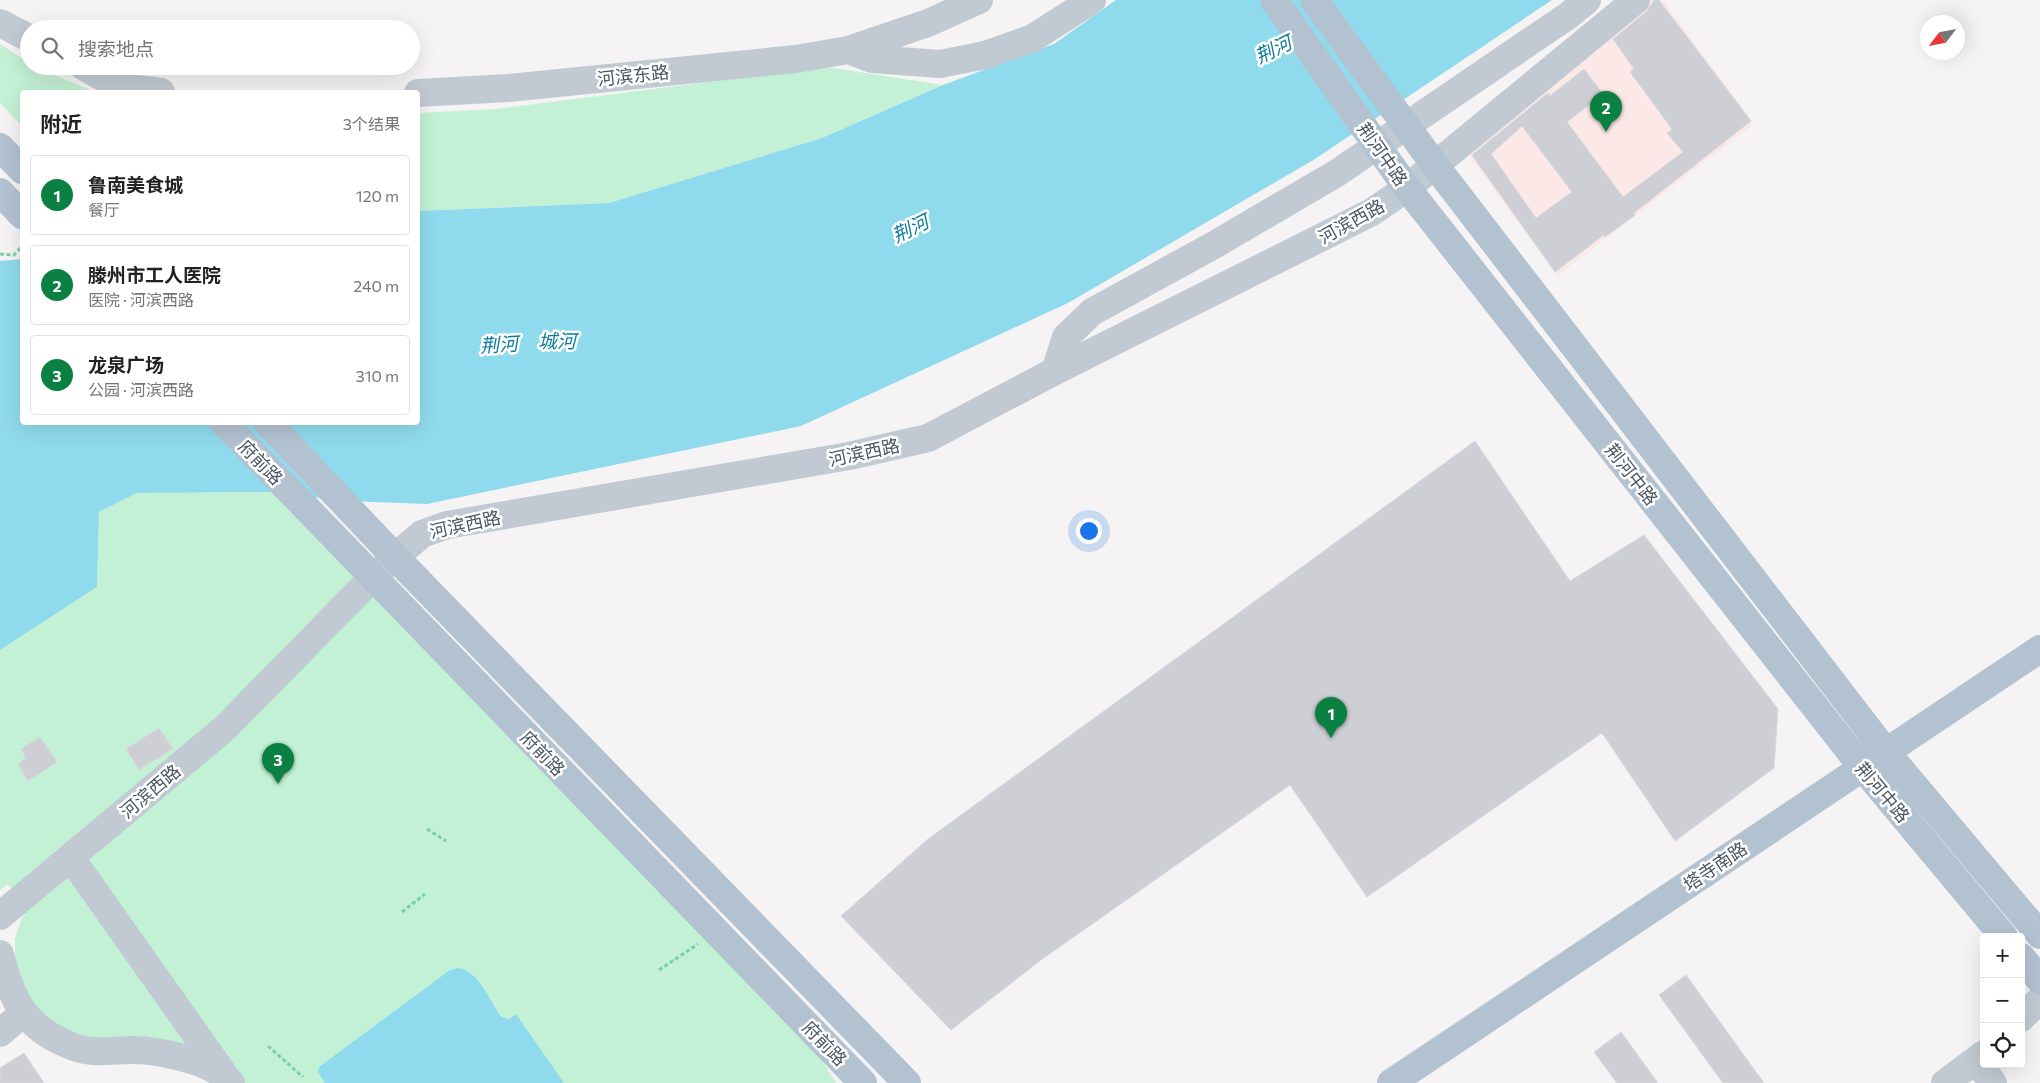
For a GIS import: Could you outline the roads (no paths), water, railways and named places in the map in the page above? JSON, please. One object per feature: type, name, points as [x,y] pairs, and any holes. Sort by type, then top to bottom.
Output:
[{"type":"main road","name":"荆河中路","points":[[1274,0],[1407,188],[1863,768],[2001,933]]},
{"type":"main road","name":"荆河中路","points":[[1314,0],[1434,164],[1886,752],[2040,935]]},
{"type":"main road","points":[[0,147],[20,168]]},
{"type":"main road","points":[[0,192],[20,213]]},
{"type":"main road","name":"府前路","points":[[226,425],[863,1083]]},
{"type":"main road","name":"府前路","points":[[270,425],[907,1083]]},
{"type":"main road","name":"塔寺南路","points":[[1391,1083],[2040,649]]},
{"type":"main road","points":[[2025,962],[2040,980]]},
{"type":"street","name":"河滨东路","points":[[420,93],[508,88],[796,59],[848,50],[928,23],[979,0]]},
{"type":"street","points":[[848,50],[872,59],[940,64],[985,55],[1033,38],[1092,0]]},
{"type":"street","points":[[1055,371],[1066,337],[1092,312],[1214,245],[1337,173],[1569,15],[1587,0]]},
{"type":"street","name":"河滨西路","points":[[0,916],[225,728],[372,577],[422,534],[447,525],[849,456],[928,438],[1055,371],[1372,212],[1407,188],[1636,0]]},
{"type":"street","points":[[0,23],[20,33]]},
{"type":"street","points":[[98,75],[120,87],[145,90]]},
{"type":"street","points":[[71,858],[229,1080]]},
{"type":"street","points":[[0,954],[7,980],[23,1013],[37,1027],[70,1046],[92,1051],[132,1050],[166,1053],[204,1064],[229,1080]]},
{"type":"street","points":[[2025,1014],[2040,1000]]},
{"type":"street","points":[[0,1033],[23,1013]]},
{"type":"street","points":[[1946,1083],[1980,1057]]},
{"type":"street","points":[[1986,1068],[1993,1083]]},
{"type":"water","name":"城河","points":[[1116,0],[1552,0],[1315,159],[1068,303],[801,426],[427,504],[346,501],[271,492],[137,493],[99,512],[97,587],[0,650],[0,261],[20,259],[20,425],[420,425],[420,211],[609,203],[822,138],[943,85],[1054,44]]},
{"type":"water","points":[[458,968],[465,970],[478,981],[501,1017],[509,1019],[516,1014],[564,1083],[325,1083],[318,1072],[319,1067],[450,970]]},
{"type":"place","name":"滕州市工人医院","points":[[1606,132]]},
{"type":"place","name":"鲁南美食城","points":[[1331,738]]},
{"type":"place","name":"龙泉广场","points":[[278,784]]},
{"type":"water label","name":"荆河","points":[[1273,49]]},
{"type":"water label","name":"荆河","points":[[910,228]]},
{"type":"water label","name":"荆河","points":[[499,344]]}]
